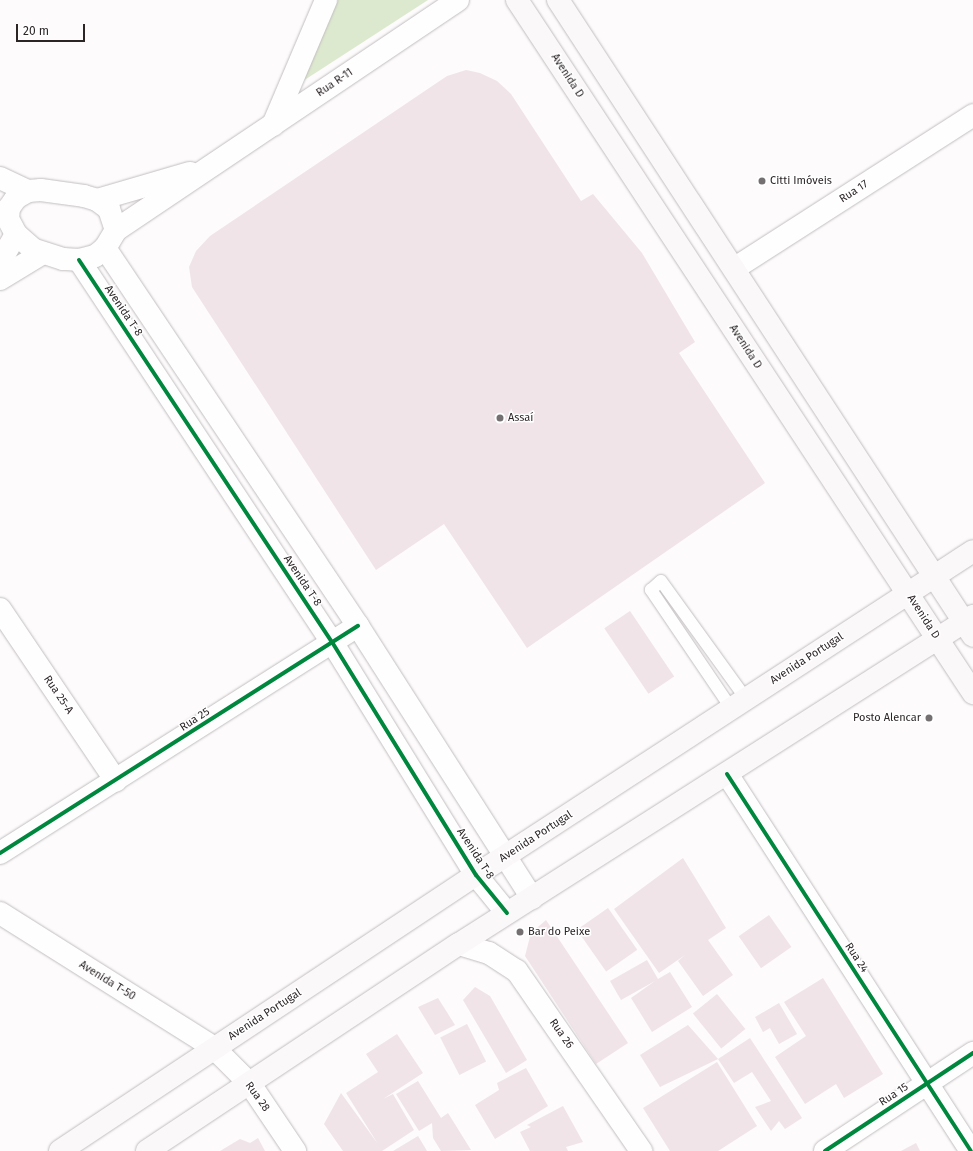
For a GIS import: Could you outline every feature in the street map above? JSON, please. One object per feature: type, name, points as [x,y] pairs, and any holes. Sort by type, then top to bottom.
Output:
[{"type":"main road","name":"Avenida D","points":[[517,0],[973,693]]},
{"type":"main road","points":[[147,1151],[507,913],[938,639],[970,624],[934,576],[735,268],[558,0]]},
{"type":"main road","name":"Avenida Portugal","points":[[60,1151],[476,875],[506,857],[973,551]]},
{"type":"street","points":[[272,125],[326,0]]},
{"type":"street","name":"Rua R-11","points":[[110,239],[272,125],[458,0]]},
{"type":"street","name":"Rua 17","points":[[735,268],[973,115]]},
{"type":"street","name":"Rua R-11","points":[[97,200],[213,166]]},
{"type":"street","points":[[0,178],[28,192]]},
{"type":"street","points":[[0,262],[10,230],[8,218],[9,208],[16,198],[28,192],[53,190],[97,200],[109,209],[110,239],[95,256],[79,260],[43,253],[10,230]]},
{"type":"street","name":"Avenida T-8","points":[[110,239],[532,898]]},
{"type":"street","points":[[0,279],[43,253]]},
{"type":"street","name":"Avenida T-8","points":[[79,260],[332,642],[476,875],[507,913]]},
{"type":"street","name":"Rua 25-A","points":[[0,609],[116,782]]},
{"type":"street","name":"Rua 25","points":[[0,853],[116,782],[358,626]]},
{"type":"street","name":"Rua 24","points":[[727,774],[971,1151]]},
{"type":"street","name":"Avenida T-50","points":[[0,913],[214,1048]]},
{"type":"street","name":"Rua 26","points":[[459,944],[489,953],[517,971],[641,1151]]},
{"type":"street","name":"Rua 28","points":[[214,1048],[250,1084],[295,1151]]},
{"type":"street","name":"Rua 15","points":[[825,1151],[973,1053]]},
{"type":"lane","points":[[661,581],[664,582],[739,704],[651,590],[661,581]]},
{"type":"green space","points":[[337,0],[428,0],[303,81]]},
{"type":"building","name":"Assaí","points":[[466,70],[480,73],[497,81],[511,94],[581,201],[593,194],[642,253],[695,342],[679,353],[765,483],[527,648],[444,524],[376,570],[192,287],[189,267],[196,251],[210,236],[447,76]]},
{"type":"building","points":[[630,611],[674,676],[648,694],[604,628]]},
{"type":"building","points":[[683,858],[726,928],[708,940],[733,975],[703,996],[678,961],[685,955],[659,973],[614,909]]},
{"type":"building","points":[[608,908],[637,950],[606,972],[577,930]]},
{"type":"building","points":[[769,915],[791,947],[761,968],[739,936]]},
{"type":"building","points":[[546,920],[628,1043],[596,1064],[525,956],[531,933]]},
{"type":"building","points":[[647,960],[658,979],[670,972],[692,1007],[652,1032],[631,998],[655,981],[621,1000],[610,981]]},
{"type":"building","points":[[823,978],[883,1074],[844,1098],[836,1084],[805,1104],[775,1057],[806,1036],[784,1002]]},
{"type":"building","points":[[475,987],[490,996],[527,1060],[506,1073],[463,1000]]},
{"type":"building","points":[[717,994],[745,1029],[721,1048],[693,1014]]},
{"type":"building","points":[[438,998],[455,1025],[435,1035],[418,1007]]},
{"type":"building","points":[[779,1003],[797,1034],[779,1044],[770,1028],[763,1032],[755,1017]]},
{"type":"building","points":[[467,1024],[486,1061],[459,1075],[440,1038]]},
{"type":"building","points":[[688,1025],[718,1059],[660,1087],[640,1055]]},
{"type":"building","points":[[397,1034],[423,1073],[383,1099],[393,1094],[414,1130],[382,1151],[343,1151],[324,1124],[341,1093],[378,1144],[346,1093],[378,1072],[366,1054]]},
{"type":"building","points":[[750,1038],[802,1118],[785,1129],[779,1121],[771,1131],[755,1107],[771,1101],[752,1072],[734,1083],[718,1059]]},
{"type":"building","points":[[717,1062],[757,1126],[718,1151],[670,1151],[643,1108]]},
{"type":"building","points":[[526,1068],[548,1106],[495,1139],[475,1105],[499,1090],[497,1083]]},
{"type":"building","points":[[418,1081],[441,1118],[448,1113],[471,1150],[441,1151],[433,1138],[432,1123],[419,1131],[396,1094]]},
{"type":"building","points":[[563,1106],[583,1142],[566,1147],[568,1151],[530,1151],[520,1132],[531,1127],[527,1125]]},
{"type":"building","points":[[418,1136],[427,1151],[393,1151]]},
{"type":"building","points":[[258,1138],[265,1151],[220,1151],[240,1139],[250,1143]]},
{"type":"building","points":[[916,1143],[920,1151],[901,1151]]},
{"type":"cycle path","points":[[79,260],[332,642],[476,875],[507,913]]},
{"type":"cycle path","points":[[0,853],[358,626]]},
{"type":"cycle path","points":[[727,774],[971,1151]]},
{"type":"cycle path","points":[[825,1151],[973,1053]]},
{"type":"place","name":"Citti Imóveis","points":[[762,181]]},
{"type":"place","name":"Assaí","points":[[500,418]]},
{"type":"place","name":"Posto Alencar","points":[[929,718]]},
{"type":"place","name":"Bar do Peixe","points":[[520,932]]}]
